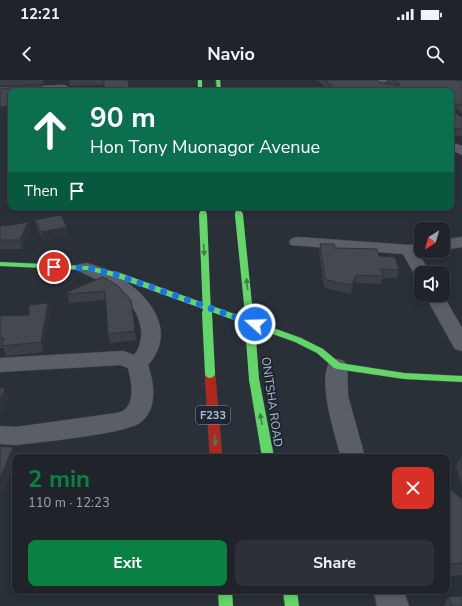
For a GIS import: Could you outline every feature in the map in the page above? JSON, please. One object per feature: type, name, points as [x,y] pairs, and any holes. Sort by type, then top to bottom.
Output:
[{"type":"main road","name":"F233","points":[[203,210],[210,373],[216,454]]},
{"type":"main road","name":"ONITSHA ROAD","points":[[238,210],[252,332],[254,379],[267,454]]},
{"type":"main road","points":[[0,264],[88,268],[117,275],[298,340],[320,351],[337,366],[404,376],[462,379]]},
{"type":"main road","points":[[225,594],[226,606]]},
{"type":"main road","points":[[290,594],[292,606]]},
{"type":"street","points":[[383,80],[377,83],[386,88]]},
{"type":"street","points":[[38,88],[64,86]]},
{"type":"street","points":[[297,242],[414,249]]},
{"type":"street","points":[[450,244],[462,242]]},
{"type":"street","points":[[0,364],[130,361],[147,352],[151,340],[151,330],[148,318],[132,294],[112,279],[102,276],[88,268]]},
{"type":"street","points":[[438,302],[462,345]]},
{"type":"street","points":[[0,435],[24,434],[117,422],[130,418],[141,405],[143,386],[140,372],[130,361]]},
{"type":"street","points":[[337,366],[337,396],[352,454]]},
{"type":"street","points":[[390,594],[393,606]]},
{"type":"building","points":[[104,80],[128,80],[129,88],[104,88]]},
{"type":"building","points":[[325,80],[376,80],[398,86],[400,84],[393,80],[462,80],[462,105],[454,104],[454,88],[334,88]]},
{"type":"building","points":[[11,86],[42,86],[42,88],[10,88]]},
{"type":"building","points":[[8,88],[8,106],[0,107],[0,89]]},
{"type":"building","points":[[454,112],[462,117],[462,128],[456,129],[454,127]]},
{"type":"building","points":[[61,215],[67,227],[41,232],[35,220]]},
{"type":"building","points":[[28,222],[20,240],[0,240],[0,226]]},
{"type":"building","points":[[320,244],[334,244],[335,248],[377,249],[379,256],[395,257],[399,270],[381,269],[383,276],[356,275],[352,285],[331,281],[325,279]]},
{"type":"building","points":[[103,277],[117,285],[131,300],[135,331],[108,334],[105,291],[67,294],[67,292]]},
{"type":"building","points":[[48,303],[41,342],[2,346],[4,338],[0,338],[0,316],[29,315],[29,305]]},
{"type":"building","points":[[0,388],[5,388],[0,400]]},
{"type":"building","points":[[0,446],[13,447],[0,479]]},
{"type":"building","points":[[450,489],[462,499],[462,563],[450,564]]},
{"type":"building","points":[[462,596],[462,606],[452,606],[448,597]]},
{"type":"traffic: fast","points":[[200,80],[200,88]]},
{"type":"traffic: fast","points":[[218,80],[219,88]]},
{"type":"traffic: fast","points":[[238,210],[252,340],[254,379]]},
{"type":"traffic: fast","points":[[203,211],[210,373]]},
{"type":"traffic: fast","points":[[0,264],[87,268],[117,275],[298,340],[320,351],[337,366],[404,376],[462,379]]},
{"type":"traffic: fast","points":[[254,379],[267,454]]},
{"type":"traffic: fast","points":[[225,594],[226,606]]},
{"type":"traffic: fast","points":[[290,594],[292,606]]},
{"type":"traffic: jam","points":[[210,373],[216,454]]},
{"type":"route","points":[[54,267],[88,268],[117,275],[255,324]]}]
